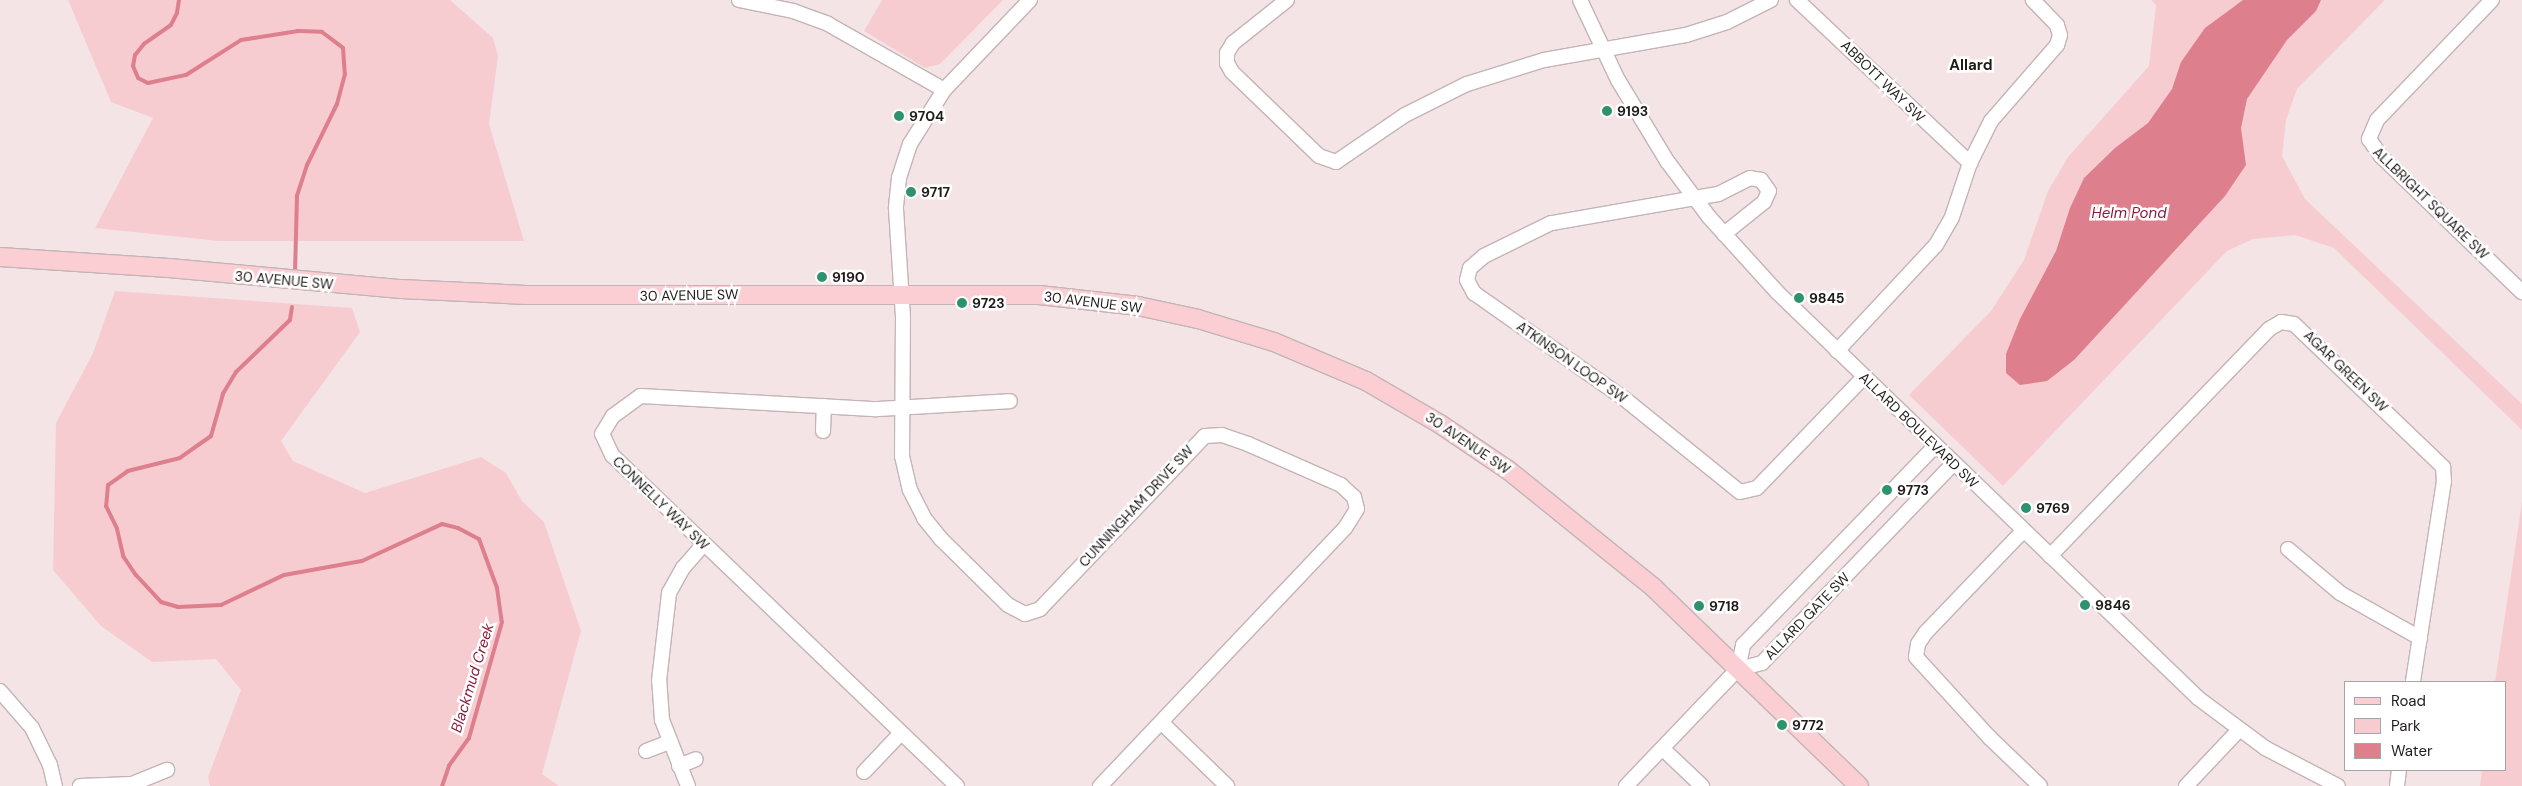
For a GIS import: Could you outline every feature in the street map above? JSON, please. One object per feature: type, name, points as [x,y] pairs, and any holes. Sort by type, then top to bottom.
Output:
[{"type":"main road","name":"30 AVENUE SW","points":[[0,248],[112,256],[169,268]]},
{"type":"main road","name":"30 AVENUE SW","points":[[0,257],[169,268],[236,276],[340,284],[526,295],[902,293],[1039,296],[1138,306],[1235,329],[1366,381],[1459,436],[1557,508],[1654,588],[1859,786]]},
{"type":"street","points":[[739,0],[793,11],[828,24],[944,90]]},
{"type":"street","name":"CUNNINGHAM DRIVE SW","points":[[1030,0],[944,90],[910,144],[899,178],[897,222],[902,293],[903,466],[910,490],[924,518],[988,585],[1022,614],[1040,609],[1204,436],[1222,435],[1248,444],[1341,485],[1351,493],[1357,509],[1351,522],[1100,786]]},
{"type":"street","points":[[1287,0],[1233,43],[1228,52],[1227,62],[1239,78],[1319,156],[1330,162],[1345,159],[1405,115],[1467,84],[1525,64],[1686,35],[1727,22],[1771,0]]},
{"type":"street","name":"ALLARD BOULEVARD SW","points":[[1580,0],[1602,50],[1643,124],[1692,197],[1724,234],[1837,351],[2178,680],[2239,730],[2281,758],[2338,786]]},
{"type":"street","name":"ABBOTT WAY SW","points":[[1797,0],[1970,163]]},
{"type":"street","points":[[1837,351],[1936,245],[1952,217],[1970,163],[2000,108],[2060,39],[2057,25],[2033,0]]},
{"type":"street","name":"ALLBRIGHT SQUARE SW","points":[[2492,0],[2377,120],[2369,138],[2380,156],[2522,292]]},
{"type":"street","points":[[1692,197],[1726,192],[1750,178],[1756,178],[1766,185],[1769,191],[1764,202],[1724,234]]},
{"type":"street","name":"ATKINSON LOOP SW","points":[[1692,197],[1551,224],[1484,256],[1470,268],[1467,280],[1480,298],[1626,400],[1740,492],[1757,488],[1864,377]]},
{"type":"street","name":"AGAR GREEN SW","points":[[2050,556],[2269,329],[2281,322],[2288,322],[2300,327],[2443,467],[2413,681]]},
{"type":"street","name":"CONNELLY WAY SW","points":[[903,406],[876,409],[641,396],[630,401],[607,423],[602,434],[606,449],[957,786]]},
{"type":"street","points":[[903,406],[1010,401]]},
{"type":"street","points":[[823,431],[824,406]]},
{"type":"street","name":"ALLARD GATE SW","points":[[1935,446],[1742,645],[1738,669],[1762,663],[1954,464]]},
{"type":"street","points":[[2023,531],[1926,632],[1918,644],[1916,657],[1990,738],[2040,786]]},
{"type":"street","points":[[688,786],[669,742],[659,698],[665,611],[677,577],[704,544]]},
{"type":"street","points":[[2288,549],[2340,593],[2420,638]]},
{"type":"street","points":[[1626,786],[1738,669]]},
{"type":"street","points":[[0,691],[32,728],[50,765],[55,786]]},
{"type":"street","points":[[1162,722],[1228,786]]},
{"type":"street","points":[[2186,786],[2239,730]]},
{"type":"street","points":[[864,772],[901,733]]},
{"type":"street","points":[[646,752],[669,742]]},
{"type":"street","points":[[1663,749],[1702,786]]},
{"type":"street","points":[[679,766],[696,759]]},
{"type":"street","points":[[80,786],[132,784],[167,770]]},
{"type":"street","points":[[2397,786],[2400,771]]},
{"type":"green space","points":[[68,0],[450,0],[493,38],[498,56],[489,124],[524,241],[219,241],[95,228],[153,118],[111,102]]},
{"type":"green space","points":[[882,0],[1003,0],[940,64],[925,68],[864,31]]},
{"type":"green space","points":[[2151,0],[2385,0],[2297,89],[2286,120],[2282,156],[2305,199],[2522,404],[2522,430],[2334,248],[2295,235],[2253,239],[2227,251],[2003,486],[1909,395],[1991,311],[2024,260],[2048,191],[2068,157],[2149,66],[2156,5]]},
{"type":"green space","points":[[115,291],[352,308],[360,332],[281,441],[293,461],[365,493],[481,457],[506,473],[522,501],[544,522],[581,631],[542,774],[559,786],[210,786],[208,777],[241,690],[216,659],[152,662],[101,626],[53,570],[56,423],[93,353]]},
{"type":"green space","points":[[2522,502],[2522,786],[2480,786],[2482,771],[2507,771],[2507,681],[2495,681]]},
{"type":"water","name":"Helm Pond","points":[[2243,0],[2321,0],[2316,11],[2287,40],[2247,99],[2241,128],[2246,165],[2225,196],[2074,360],[2047,381],[2020,385],[2006,373],[2006,354],[2020,319],[2056,251],[2070,208],[2084,178],[2115,148],[2148,123],[2172,89],[2181,62],[2205,28]]},
{"type":"waterway","name":"Blackmud Creek","points":[[179,0],[177,13],[171,25],[144,44],[135,55],[133,66],[138,78],[148,83],[186,75],[241,40],[298,31],[322,32],[343,48],[345,74],[337,104],[307,165],[297,196],[295,274]]},
{"type":"waterway","name":"Blackmud Creek","points":[[292,307],[290,320],[236,372],[223,394],[211,436],[180,458],[128,471],[108,485],[106,506],[117,529],[123,556],[136,575],[161,602],[178,607],[221,605],[284,575],[362,561],[442,524],[458,528],[479,539],[497,588],[502,622],[469,738],[449,766],[442,786]]},
{"type":"place","name":"9193","points":[[1607,111]]},
{"type":"place","name":"9704","points":[[899,116]]},
{"type":"place","name":"9717","points":[[911,192]]},
{"type":"place","name":"9190","points":[[822,277]]},
{"type":"place","name":"9845","points":[[1799,298]]},
{"type":"place","name":"9723","points":[[962,303]]},
{"type":"place","name":"9773","points":[[1887,490]]},
{"type":"place","name":"9769","points":[[2026,508]]},
{"type":"place","name":"9846","points":[[2085,605]]},
{"type":"place","name":"9718","points":[[1699,606]]},
{"type":"place","name":"9772","points":[[1782,725]]},
{"type":"district","name":"Allard","points":[[1971,66]]}]
